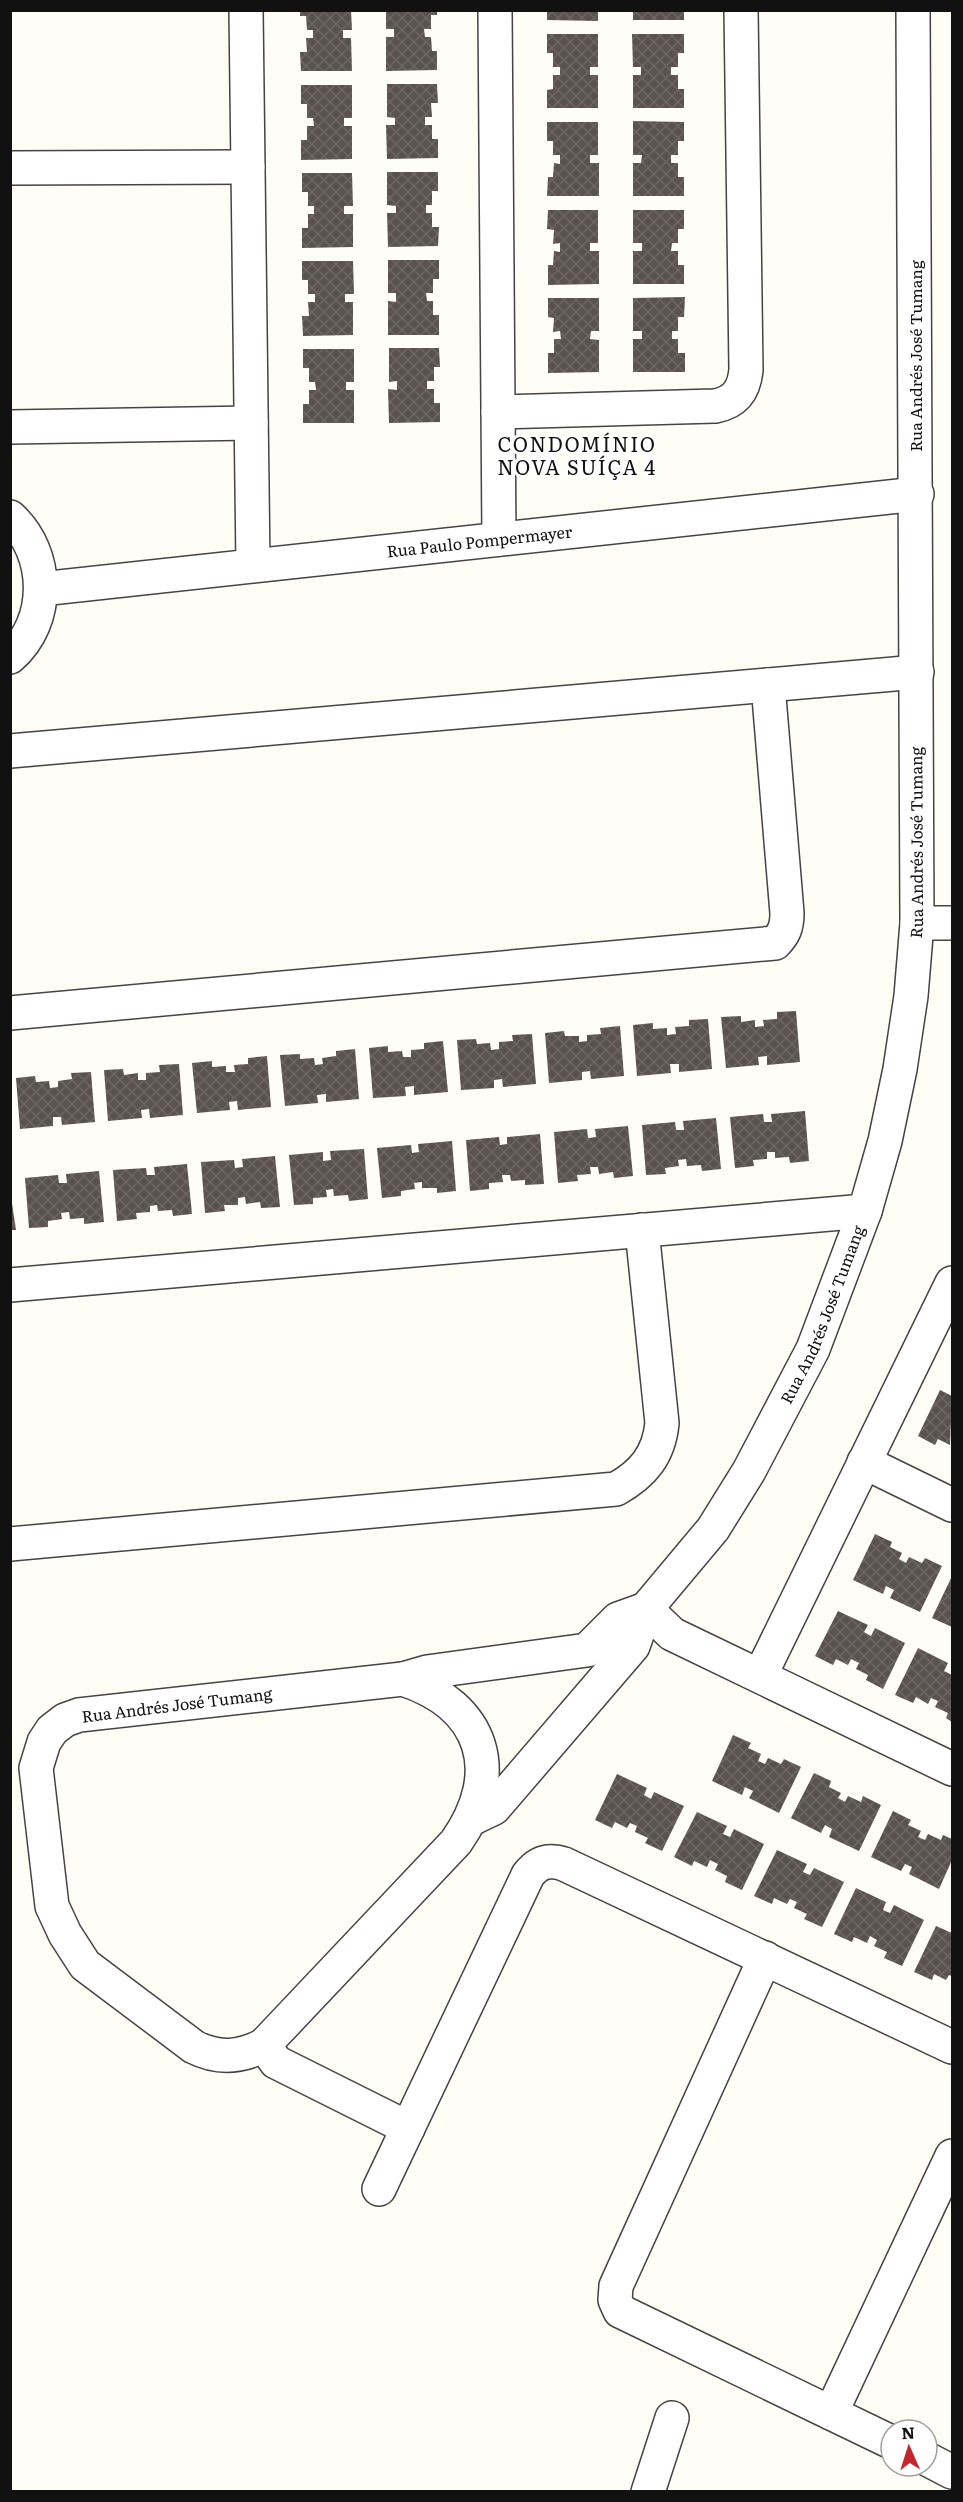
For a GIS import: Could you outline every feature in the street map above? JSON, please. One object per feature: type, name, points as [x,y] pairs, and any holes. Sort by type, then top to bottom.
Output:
[{"type":"street","points":[[246,10],[253,566]]},
{"type":"street","points":[[495,10],[500,539]]},
{"type":"street","points":[[498,412],[715,406],[724,404],[739,394],[745,383],[746,370],[741,10]]},
{"type":"street","name":"Rua Andrés José Tumang","points":[[646,1609],[713,1528],[783,1411],[821,1329],[865,1211],[885,1141],[900,1069],[911,996],[917,923],[917,494],[913,10]]},
{"type":"street","points":[[10,168],[248,166]]},
{"type":"street","points":[[10,427],[251,423]]},
{"type":"street","name":"Rua Paulo Pompermayer","points":[[41,589],[917,494]]},
{"type":"street","points":[[10,518],[31,543],[39,565],[41,589],[38,612],[29,634],[10,657]]},
{"type":"street","points":[[10,751],[917,672]]},
{"type":"street","points":[[10,1013],[775,943],[783,936],[787,925],[787,914],[768,686]]},
{"type":"street","points":[[917,923],[952,923]]},
{"type":"street","points":[[10,1285],[865,1211]]},
{"type":"street","points":[[10,1544],[616,1489],[633,1480],[647,1466],[660,1438],[662,1423],[642,1230]]},
{"type":"street","points":[[760,1676],[952,1283]]},
{"type":"street","points":[[864,1462],[952,1505]]},
{"type":"street","points":[[646,1609],[672,1634],[952,1769]]},
{"type":"street","points":[[403,1679],[427,1672],[587,1650],[618,1619],[646,1609]]},
{"type":"street","points":[[471,1820],[494,1808],[633,1646],[646,1609]]},
{"type":"street","name":"Rua Andrés José Tumang","points":[[403,1679],[427,1687],[448,1700],[465,1718],[477,1740],[483,1767],[481,1794],[471,1820],[456,1842],[264,2045],[250,2053],[234,2056],[206,2053],[194,2047],[85,1965],[65,1934],[52,1906],[36,1768],[39,1755],[52,1730],[65,1720],[79,1715],[403,1679]]},
{"type":"street","points":[[379,2189],[528,1875],[542,1863],[554,1861],[564,1864],[952,2047]]},
{"type":"street","points":[[765,1958],[616,2286],[615,2300],[620,2311],[879,2436]]},
{"type":"street","points":[[264,2045],[276,2062],[408,2128]]},
{"type":"street","points":[[831,2413],[952,2156]]},
{"type":"street","points":[[648,2492],[672,2418]]},
{"type":"building","points":[[300,10],[351,10],[352,30],[343,30],[343,38],[351,38],[352,71],[301,71],[300,52],[307,52],[306,38],[313,38],[313,30],[307,30],[306,16],[300,16]]},
{"type":"building","points":[[386,10],[437,10],[437,15],[431,15],[431,29],[424,29],[425,37],[431,37],[432,51],[437,51],[437,70],[386,71],[386,37],[394,37],[394,29],[386,29]]},
{"type":"building","points":[[547,10],[598,10],[598,21],[547,20]]},
{"type":"building","points":[[633,10],[684,10],[684,20],[633,20]]},
{"type":"building","points":[[547,34],[598,34],[598,67],[590,67],[590,75],[598,75],[598,108],[547,108],[547,90],[553,89],[553,75],[560,75],[560,67],[553,67],[553,53],[547,53]]},
{"type":"building","points":[[632,34],[684,34],[684,53],[678,53],[678,67],[671,67],[671,75],[678,75],[678,89],[684,89],[684,108],[633,108],[633,75],[641,75],[641,67],[633,67]]},
{"type":"building","points":[[387,84],[437,84],[438,103],[431,103],[432,117],[425,117],[425,125],[432,125],[432,139],[438,139],[438,158],[387,159],[386,125],[395,125],[395,118],[387,117]]},
{"type":"building","points":[[301,85],[352,85],[352,118],[344,118],[344,126],[352,126],[352,159],[301,160],[301,140],[307,140],[307,126],[314,126],[313,118],[307,118],[307,104],[301,104]]},
{"type":"building","points":[[633,121],[684,122],[684,141],[678,141],[678,155],[671,155],[671,163],[678,163],[678,177],[684,177],[684,196],[633,196],[633,163],[641,163],[642,155],[633,155]]},
{"type":"building","points":[[547,122],[598,122],[598,155],[590,155],[590,163],[599,163],[599,196],[547,196],[548,177],[553,177],[554,163],[560,164],[560,155],[553,155],[553,141],[547,141]]},
{"type":"building","points":[[387,172],[438,172],[438,191],[432,191],[432,205],[426,205],[426,213],[432,213],[432,227],[439,227],[438,246],[388,247],[387,213],[396,213],[396,206],[387,205]]},
{"type":"building","points":[[302,173],[352,173],[353,206],[344,206],[344,214],[353,214],[353,247],[302,248],[302,228],[308,228],[308,214],[314,214],[314,206],[308,206],[308,192],[302,192]]},
{"type":"building","points":[[548,210],[598,210],[598,243],[590,243],[590,251],[599,251],[599,284],[548,285],[548,265],[553,265],[554,251],[560,252],[560,243],[553,244],[554,230],[547,229]]},
{"type":"building","points":[[633,210],[684,210],[684,229],[678,229],[678,243],[672,243],[671,251],[678,251],[678,265],[684,265],[684,284],[633,284],[633,251],[642,251],[642,243],[633,243]]},
{"type":"building","points":[[388,260],[439,260],[439,279],[433,279],[433,293],[426,293],[427,301],[433,301],[433,315],[439,315],[439,335],[388,335],[388,301],[396,302],[396,293],[388,293]]},
{"type":"building","points":[[302,261],[353,261],[354,294],[345,294],[345,302],[353,302],[353,335],[303,336],[302,316],[309,316],[308,302],[315,302],[315,294],[308,294],[308,280],[302,280]]},
{"type":"building","points":[[685,297],[684,317],[678,317],[678,331],[672,331],[672,339],[678,339],[678,353],[685,353],[685,372],[633,372],[633,339],[642,339],[642,331],[633,331],[633,298]]},
{"type":"building","points":[[548,298],[599,298],[599,331],[591,331],[590,339],[599,340],[599,372],[548,373],[548,353],[554,353],[554,339],[561,339],[560,331],[553,332],[554,318],[548,317]]},
{"type":"building","points":[[389,348],[439,348],[440,367],[434,367],[434,381],[427,381],[427,389],[434,389],[434,403],[440,403],[440,422],[389,423],[388,389],[397,390],[397,381],[389,382]]},
{"type":"building","points":[[303,349],[354,349],[354,382],[346,382],[346,390],[354,390],[354,423],[303,423],[303,404],[309,404],[309,390],[316,390],[315,382],[309,382],[309,368],[303,368]]},
{"type":"building","points":[[796,1011],[800,1062],[767,1065],[767,1056],[758,1057],[759,1065],[726,1068],[721,1017],[741,1016],[741,1022],[755,1020],[755,1027],[764,1026],[763,1020],[777,1019],[777,1012]]},
{"type":"building","points":[[708,1019],[712,1069],[679,1072],[679,1064],[670,1064],[671,1073],[637,1076],[633,1025],[653,1023],[653,1029],[667,1028],[667,1035],[676,1034],[675,1027],[689,1026],[689,1020]]},
{"type":"building","points":[[620,1026],[624,1076],[591,1079],[590,1071],[582,1072],[582,1080],[549,1083],[545,1033],[564,1031],[565,1036],[579,1036],[579,1042],[587,1041],[587,1035],[601,1034],[600,1028]]},
{"type":"building","points":[[532,1034],[536,1084],[503,1087],[502,1079],[494,1080],[494,1088],[461,1090],[457,1040],[476,1039],[477,1044],[490,1043],[491,1050],[499,1049],[499,1042],[513,1041],[512,1035]]},
{"type":"building","points":[[443,1041],[448,1092],[414,1095],[414,1086],[405,1087],[406,1096],[373,1098],[369,1048],[388,1046],[388,1052],[402,1051],[403,1057],[411,1057],[411,1050],[424,1049],[424,1043]]},
{"type":"building","points":[[355,1049],[359,1099],[326,1102],[326,1094],[317,1095],[318,1103],[285,1106],[280,1055],[300,1054],[300,1059],[314,1058],[315,1065],[323,1064],[322,1058],[336,1056],[336,1051]]},
{"type":"building","points":[[267,1056],[271,1107],[238,1110],[237,1101],[229,1102],[230,1110],[197,1113],[192,1063],[212,1061],[212,1067],[226,1066],[226,1072],[235,1072],[234,1065],[248,1064],[248,1058]]},
{"type":"building","points":[[179,1064],[183,1115],[150,1118],[149,1109],[141,1110],[142,1118],[108,1121],[104,1070],[123,1069],[124,1075],[138,1073],[138,1080],[146,1080],[146,1073],[160,1072],[159,1065]]},
{"type":"building","points":[[91,1072],[95,1122],[62,1125],[61,1117],[53,1117],[53,1126],[20,1129],[16,1078],[35,1076],[36,1082],[49,1081],[50,1088],[58,1087],[58,1081],[72,1079],[71,1073]]},
{"type":"building","points":[[805,1111],[809,1161],[790,1163],[789,1157],[775,1158],[775,1152],[767,1152],[767,1159],[753,1160],[754,1166],[735,1168],[730,1117],[763,1114],[764,1122],[772,1122],[771,1114]]},
{"type":"building","points":[[716,1118],[721,1169],[702,1171],[701,1165],[687,1166],[686,1159],[678,1160],[679,1166],[665,1168],[666,1174],[646,1175],[642,1125],[675,1122],[676,1130],[684,1130],[683,1121]]},
{"type":"building","points":[[628,1126],[633,1176],[614,1178],[613,1172],[599,1174],[598,1167],[590,1167],[591,1174],[577,1175],[578,1181],[558,1183],[554,1132],[587,1129],[588,1138],[596,1137],[595,1129]]},
{"type":"building","points":[[540,1134],[544,1184],[525,1185],[525,1180],[511,1181],[510,1175],[502,1175],[503,1182],[489,1183],[489,1189],[470,1191],[466,1140],[499,1137],[500,1145],[507,1144],[507,1137]]},
{"type":"building","points":[[452,1141],[456,1191],[437,1193],[437,1188],[422,1188],[422,1182],[414,1183],[415,1189],[401,1191],[401,1196],[382,1198],[377,1148],[411,1145],[412,1153],[419,1152],[418,1144]]},
{"type":"building","points":[[364,1149],[368,1199],[349,1201],[348,1195],[334,1196],[333,1189],[326,1190],[327,1197],[313,1198],[313,1204],[294,1205],[289,1155],[323,1152],[323,1161],[331,1160],[330,1151]]},
{"type":"building","points":[[275,1156],[280,1207],[261,1208],[260,1202],[246,1204],[245,1197],[238,1198],[238,1205],[224,1205],[225,1211],[205,1213],[201,1162],[234,1160],[235,1168],[243,1167],[242,1159]]},
{"type":"building","points":[[187,1164],[192,1214],[173,1216],[172,1210],[158,1211],[157,1205],[150,1206],[150,1212],[136,1213],[137,1219],[117,1221],[113,1170],[146,1168],[147,1175],[155,1175],[154,1167]]},
{"type":"building","points":[[99,1171],[104,1222],[84,1224],[84,1218],[70,1219],[69,1212],[61,1213],[62,1219],[48,1221],[48,1227],[29,1228],[25,1178],[58,1175],[59,1183],[67,1183],[66,1174]]},
{"type":"building","points":[[10,1190],[16,1230],[10,1230]]},
{"type":"building","points":[[940,1390],[952,1396],[950,1445],[938,1439],[935,1445],[918,1436]]},
{"type":"building","points":[[875,1534],[892,1542],[890,1547],[902,1553],[899,1559],[906,1563],[909,1557],[922,1563],[925,1558],[942,1566],[920,1612],[890,1598],[894,1590],[886,1586],[883,1594],[853,1580]]},
{"type":"building","points":[[952,1576],[952,1627],[932,1618]]},
{"type":"building","points":[[838,1611],[868,1625],[864,1632],[871,1636],[875,1628],[905,1643],[883,1689],[866,1680],[868,1675],[856,1669],[859,1663],[851,1659],[848,1665],[836,1659],[833,1665],[815,1656]]},
{"type":"building","points":[[918,1648],[948,1663],[944,1671],[952,1675],[952,1722],[946,1718],[948,1713],[935,1707],[938,1701],[931,1698],[928,1704],[916,1697],[913,1703],[895,1695]]},
{"type":"building","points":[[733,1735],[751,1743],[748,1748],[761,1754],[758,1761],[765,1764],[768,1758],[781,1764],[784,1759],[801,1767],[779,1813],[749,1798],[753,1791],[745,1787],[742,1795],[712,1781]]},
{"type":"building","points":[[814,1773],[831,1781],[829,1787],[841,1793],[838,1798],[845,1802],[848,1796],[861,1802],[863,1796],[881,1805],[859,1851],[829,1837],[832,1829],[825,1825],[821,1833],[791,1818]]},
{"type":"building","points":[[617,1774],[647,1788],[644,1795],[651,1799],[654,1792],[684,1806],[662,1851],[645,1843],[648,1838],[635,1832],[637,1826],[630,1823],[627,1828],[615,1822],[612,1828],[595,1820]]},
{"type":"building","points":[[893,1811],[911,1820],[908,1825],[921,1831],[918,1837],[925,1840],[928,1834],[941,1840],[943,1835],[952,1839],[952,1860],[939,1889],[909,1874],[912,1867],[905,1864],[901,1871],[871,1857]]},
{"type":"building","points":[[697,1812],[727,1826],[723,1834],[730,1837],[734,1829],[764,1844],[742,1890],[725,1882],[727,1876],[715,1870],[718,1864],[710,1860],[707,1867],[694,1861],[692,1866],[674,1857]]},
{"type":"building","points":[[777,1850],[807,1864],[803,1872],[810,1875],[814,1868],[844,1882],[822,1927],[804,1919],[807,1914],[794,1908],[797,1902],[790,1899],[787,1904],[774,1898],[772,1904],[754,1896]]},
{"type":"building","points":[[856,1888],[886,1902],[883,1910],[890,1913],[894,1905],[924,1920],[902,1966],[884,1958],[887,1952],[874,1946],[877,1940],[870,1936],[867,1943],[854,1937],[852,1942],[834,1934]]},
{"type":"building","points":[[936,1926],[952,1933],[952,1976],[949,1975],[946,1980],[934,1974],[932,1980],[914,1972]]},
{"type":"district","name":"CONDOMÍNIO NOVA SUÍÇA 4","points":[[577,456]]}]
